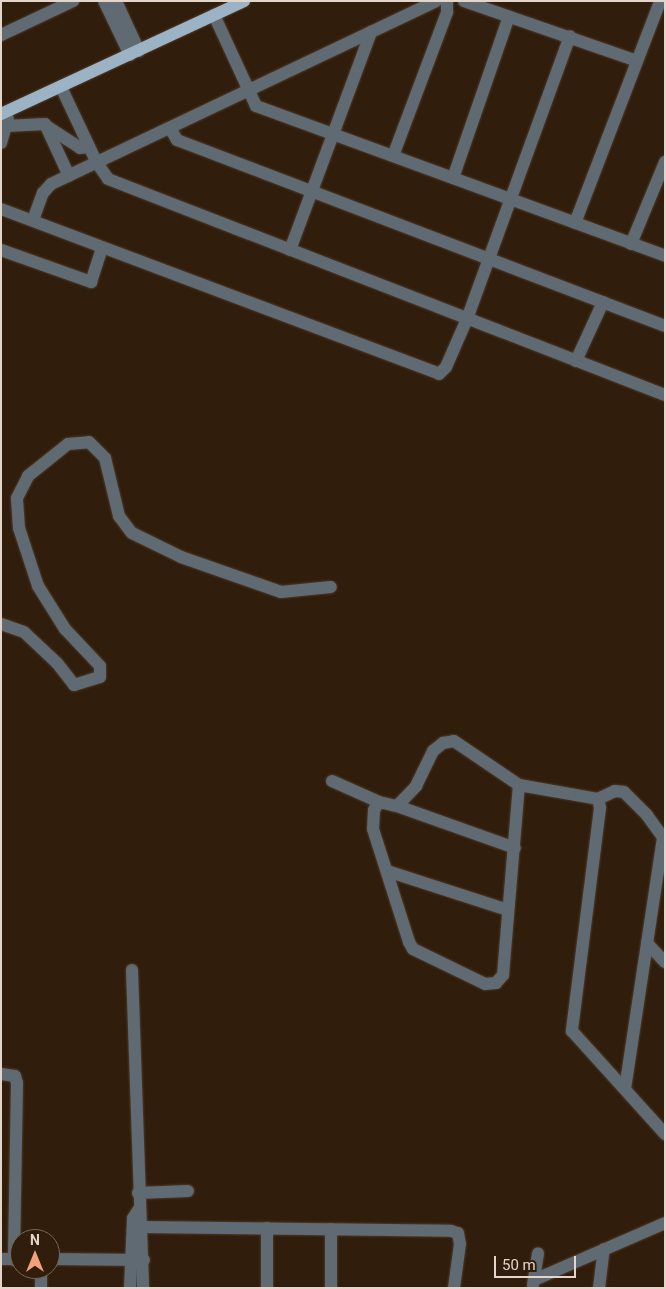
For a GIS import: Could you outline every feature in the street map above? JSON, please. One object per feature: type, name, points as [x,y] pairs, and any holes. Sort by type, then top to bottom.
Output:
[{"type":"main road","points":[[6,117],[61,87],[244,1]]},
{"type":"street","points":[[1,35],[73,1]]},
{"type":"street","points":[[104,1],[135,52]]},
{"type":"street","points":[[116,1],[135,52]]},
{"type":"street","points":[[33,220],[43,193],[51,184],[436,1]]},
{"type":"street","points":[[392,156],[447,12],[447,1]]},
{"type":"street","points":[[464,1],[570,36],[637,61]]},
{"type":"street","points":[[575,223],[660,1]]},
{"type":"street","points":[[214,15],[256,106],[665,256]]},
{"type":"street","points":[[453,178],[509,16]]},
{"type":"street","points":[[290,250],[371,32]]},
{"type":"street","points":[[1,209],[439,374],[446,367],[467,319],[570,36]]},
{"type":"street","points":[[61,87],[97,163],[108,179],[665,395]]},
{"type":"street","points":[[1,143],[6,117],[41,123],[74,146],[89,146]]},
{"type":"street","points":[[48,127],[69,176]]},
{"type":"street","points":[[170,128],[177,140],[665,326]]},
{"type":"street","points":[[631,244],[665,162]]},
{"type":"street","points":[[1,250],[91,282],[102,248]]},
{"type":"street","points":[[576,361],[603,302]]},
{"type":"street","points":[[1,624],[24,632],[57,662],[74,685],[100,677],[100,666],[65,629],[38,586],[19,528],[17,498],[28,476],[68,444],[89,442],[105,458],[119,516],[132,534],[181,557],[281,592],[330,587]]},
{"type":"street","points":[[398,806],[416,786],[433,751],[443,743],[454,741],[519,785],[598,799],[615,791],[624,792],[647,815],[664,839],[625,1090]]},
{"type":"street","points":[[332,781],[379,802],[398,806],[516,848]]},
{"type":"street","points":[[379,802],[374,810],[373,829],[413,949],[485,984],[496,982],[503,975],[508,910],[516,848],[519,785]]},
{"type":"street","points":[[598,799],[600,808],[572,1031],[665,1134]]},
{"type":"street","points":[[387,871],[508,910]]},
{"type":"street","points":[[647,942],[665,962]]},
{"type":"street","points":[[130,1288],[138,1260],[142,1227],[138,1193],[136,1014],[132,970]]},
{"type":"street","points":[[1,1074],[15,1076],[17,1083],[13,1229]]},
{"type":"street","points":[[138,1193],[188,1191]]},
{"type":"street","points":[[139,1209],[134,1218],[138,1260],[144,1288]]},
{"type":"street","points":[[533,1284],[604,1249],[665,1223]]},
{"type":"street","points":[[142,1227],[331,1229],[458,1233],[460,1244],[454,1288]]},
{"type":"street","points":[[267,1288],[268,1228]]},
{"type":"street","points":[[331,1229],[331,1288]]},
{"type":"street","points":[[599,1288],[604,1249]]},
{"type":"street","points":[[533,1284],[538,1253]]},
{"type":"street","points":[[60,1259],[138,1260]]}]
